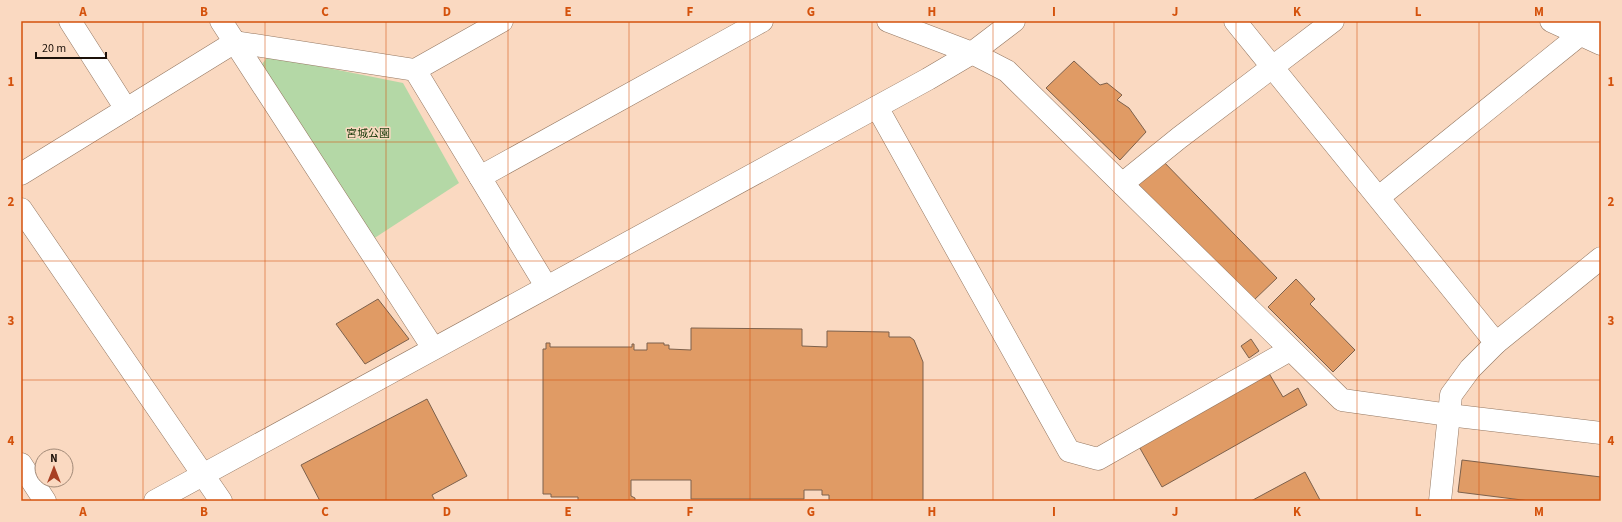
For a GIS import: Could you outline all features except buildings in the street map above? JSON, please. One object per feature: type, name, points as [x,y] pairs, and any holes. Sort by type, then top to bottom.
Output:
[{"type":"street","points":[[70,21],[126,109]]},
{"type":"street","points":[[221,21],[433,348]]},
{"type":"street","points":[[21,174],[235,42],[414,70],[502,21]]},
{"type":"street","points":[[480,177],[762,21]]},
{"type":"street","points":[[888,21],[972,53],[1007,71],[1342,400],[1449,415],[1601,433]]},
{"type":"street","points":[[155,501],[546,286],[877,107],[972,53],[1014,21]]},
{"type":"street","points":[[1235,21],[1496,343]]},
{"type":"street","points":[[1122,184],[1179,138],[1333,21]]},
{"type":"street","points":[[1551,21],[1601,44]]},
{"type":"street","points":[[1379,197],[1597,21]]},
{"type":"street","points":[[414,70],[546,286]]},
{"type":"street","points":[[877,107],[1069,451],[1098,459],[1290,350]]},
{"type":"street","points":[[21,209],[221,501]]},
{"type":"street","points":[[1440,501],[1451,395],[1470,369],[1496,343],[1601,258]]},
{"type":"street","points":[[21,464],[45,501]]},
{"type":"green space","name":"宮城公園","points":[[268,56],[403,83],[459,183],[373,239],[260,67]]}]
